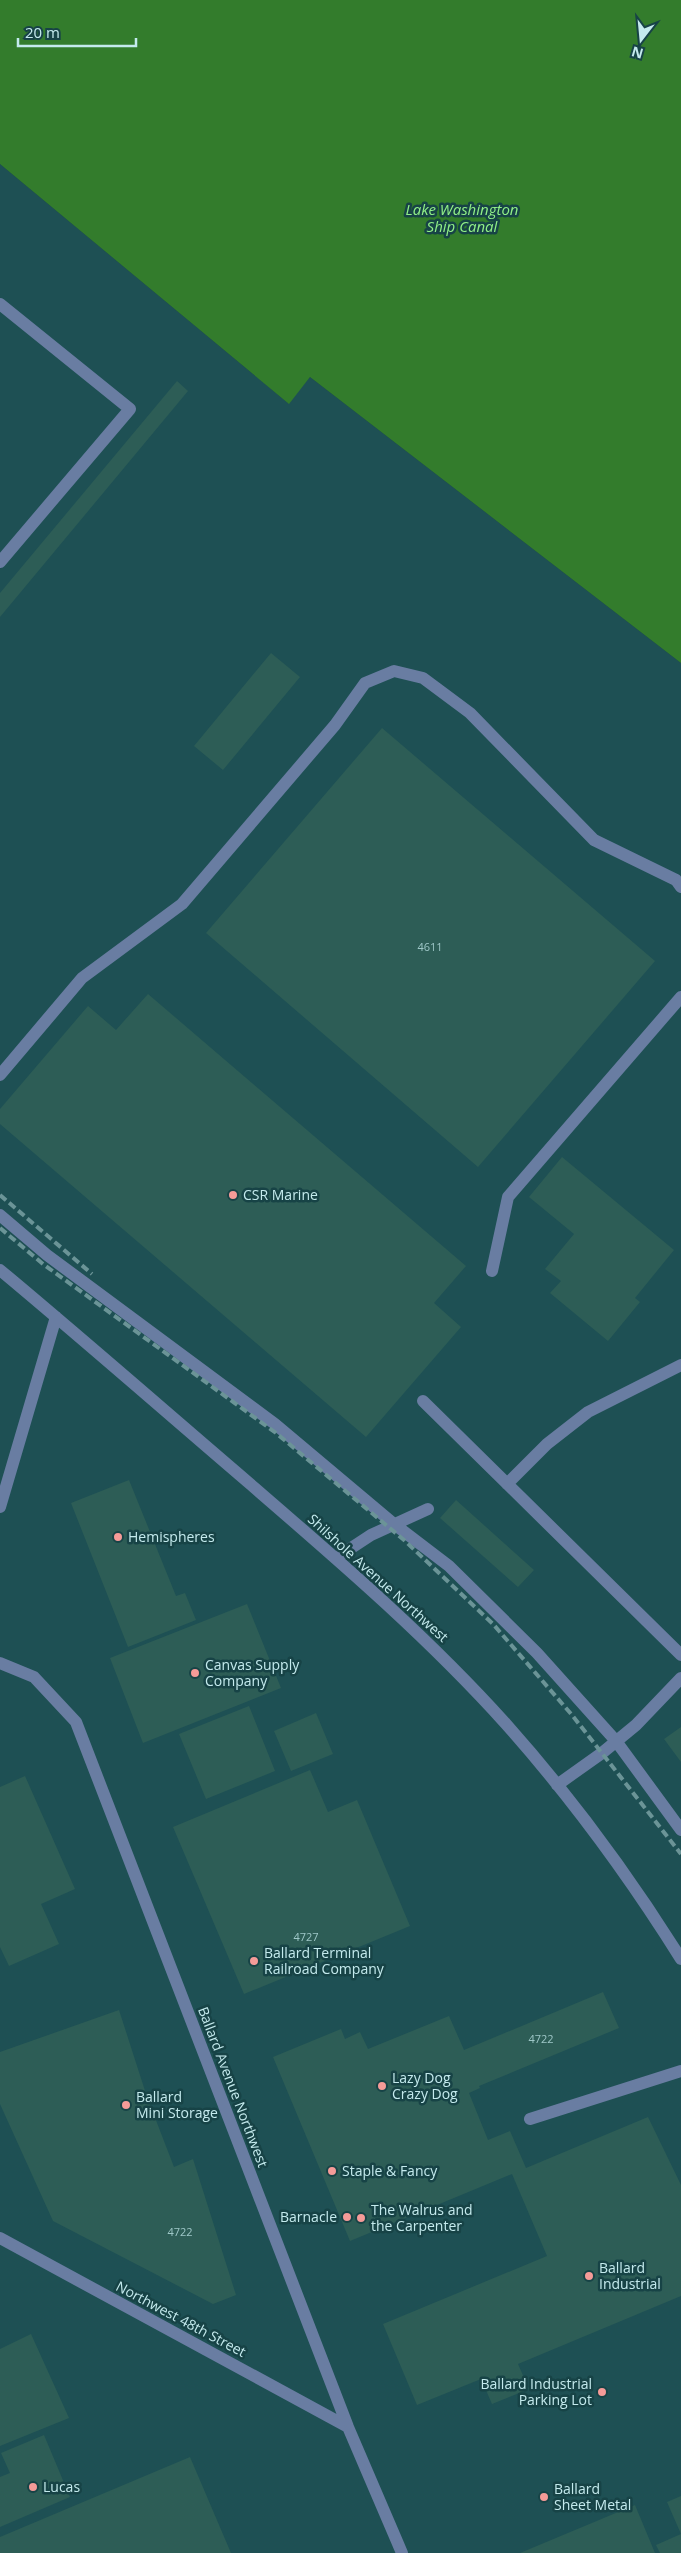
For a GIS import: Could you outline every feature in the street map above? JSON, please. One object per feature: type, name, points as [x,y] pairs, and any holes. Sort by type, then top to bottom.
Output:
[{"type":"street","points":[[0,304],[130,408],[0,562]]},
{"type":"street","points":[[0,1075],[82,978],[182,904],[335,725],[365,683],[394,671],[422,678],[470,713],[594,840],[676,880],[681,887]]},
{"type":"street","points":[[492,1271],[508,1197],[681,997]]},
{"type":"street","points":[[0,1215],[47,1255],[275,1424],[394,1524],[449,1566],[537,1652],[616,1741],[681,1830]]},
{"type":"street","name":"Shilshole Avenue Northwest","points":[[0,1270],[336,1558],[452,1667],[506,1724],[557,1785],[629,1881],[681,1959]]},
{"type":"street","points":[[0,1507],[56,1317]]},
{"type":"street","points":[[507,1484],[547,1444],[588,1412],[681,1365]]},
{"type":"street","points":[[423,1401],[681,1656]]},
{"type":"street","points":[[336,1558],[371,1535],[428,1509]]},
{"type":"street","name":"Ballard Avenue Northwest","points":[[0,1663],[34,1677],[76,1722],[348,2427],[402,2553]]},
{"type":"street","points":[[557,1785],[636,1725],[681,1678]]},
{"type":"street","points":[[530,2120],[681,2070]]},
{"type":"street","name":"Northwest 48th Street","points":[[0,2238],[348,2427]]},
{"type":"shaded area","points":[[0,164],[288,403],[310,377],[681,663],[681,2553],[0,2553]]},
{"type":"water","name":"Lake Washington Ship Canal","points":[[0,0],[681,0],[681,663],[310,377],[289,404],[0,164]]},
{"type":"building","points":[[177,381],[188,391],[0,617],[0,593]]},
{"type":"building","points":[[271,653],[300,677],[223,770],[194,746]]},
{"type":"building","points":[[382,728],[655,961],[478,1167],[206,933]]},
{"type":"building","name":"CSR Marine","points":[[148,994],[466,1266],[434,1303],[461,1327],[366,1437],[0,1124],[0,1109],[88,1006],[116,1030]]},
{"type":"building","points":[[562,1157],[674,1250],[635,1298],[640,1302],[608,1341],[550,1293],[561,1281],[545,1269],[574,1234],[529,1197]]},
{"type":"building","name":"Hemispheres","points":[[129,1480],[176,1596],[185,1593],[196,1620],[128,1647],[71,1503]]},
{"type":"building","points":[[456,1500],[534,1570],[518,1587],[440,1518]]},
{"type":"building","name":"Canvas Supply Company","points":[[247,1604],[281,1688],[143,1743],[110,1658]]},
{"type":"building","points":[[249,1706],[275,1771],[206,1799],[179,1734]]},
{"type":"building","points":[[316,1713],[333,1754],[291,1771],[274,1731]]},
{"type":"building","points":[[681,1727],[681,1762],[664,1739]]},
{"type":"building","points":[[310,1770],[328,1812],[357,1800],[410,1926],[244,1994],[173,1827]]},
{"type":"building","points":[[25,1776],[75,1889],[41,1904],[59,1944],[9,1966],[0,1947],[0,1787]]},
{"type":"building","points":[[603,1992],[619,2028],[479,2086],[480,2088],[469,2093],[488,2140],[510,2131],[526,2168],[648,2117],[681,2185],[681,2296],[518,2364],[529,2389],[492,2404],[481,2379],[417,2405],[383,2324],[547,2256],[512,2174],[350,2241],[273,2057],[341,2029],[345,2039],[360,2032],[368,2049],[449,2016],[464,2050]]},
{"type":"building","points":[[119,2010],[147,2097],[174,2167],[193,2159],[236,2295],[213,2304],[53,2221],[0,2104],[0,2052]]},
{"type":"building","points":[[31,2334],[69,2418],[0,2446],[0,2349]]},
{"type":"building","name":"Lucas","points":[[44,2435],[70,2497],[0,2527],[0,2477],[10,2473],[1,2453]]},
{"type":"building","points":[[190,2457],[231,2553],[0,2553],[0,2537]]},
{"type":"building","points":[[681,2496],[681,2534],[667,2502]]},
{"type":"building","points":[[635,2505],[655,2553],[520,2553]]},
{"type":"building","points":[[681,2534],[681,2553],[660,2553],[656,2545]]},
{"type":"railway","points":[[0,1195],[92,1274]]},
{"type":"railway","points":[[0,1228],[43,1264],[276,1433],[404,1540],[493,1624],[572,1715],[681,1854]]},
{"type":"place","name":"CSR Marine","points":[[233,1195]]},
{"type":"place","name":"Hemispheres","points":[[118,1537]]},
{"type":"place","name":"Canvas Supply Company","points":[[195,1673]]},
{"type":"place","name":"Ballard Terminal Railroad Company","points":[[254,1961]]},
{"type":"place","name":"Lazy Dog Crazy Dog","points":[[382,2086]]},
{"type":"place","name":"Ballard Mini Storage","points":[[126,2105]]},
{"type":"place","name":"Staple & Fancy","points":[[332,2171]]},
{"type":"place","name":"Barnacle","points":[[347,2217]]},
{"type":"place","name":"The Walrus and the Carpenter","points":[[361,2218]]},
{"type":"place","name":"Ballard Industrial","points":[[589,2276]]},
{"type":"place","name":"Ballard Industrial Parking Lot","points":[[602,2392]]},
{"type":"place","name":"Lucas","points":[[33,2487]]},
{"type":"place","name":"Ballard Sheet Metal","points":[[544,2497]]}]
